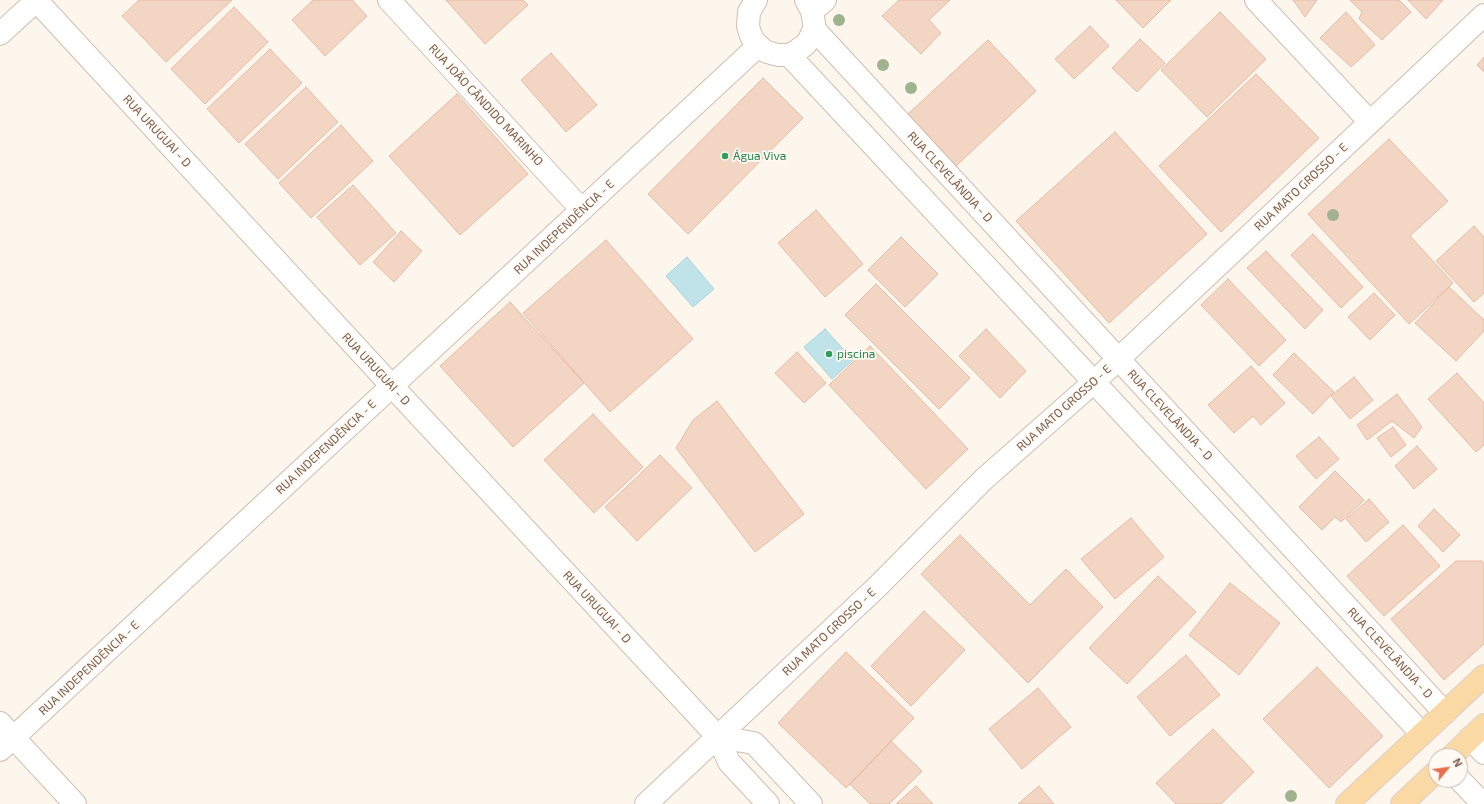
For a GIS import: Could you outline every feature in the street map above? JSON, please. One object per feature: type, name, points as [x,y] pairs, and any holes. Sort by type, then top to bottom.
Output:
[{"type":"main road","points":[[1347,804],[1484,676]]},
{"type":"main road","points":[[1465,748],[1479,739]]},
{"type":"main road","points":[[1402,804],[1428,780]]},
{"type":"street","points":[[0,34],[36,0]]},
{"type":"street","name":"RUA URUGUAI - D","points":[[36,0],[718,737],[729,762],[768,804]]},
{"type":"street","name":"RUA JOÃO CÂNDIDO MARINHO","points":[[389,0],[582,210]]},
{"type":"street","points":[[1256,0],[1370,122]]},
{"type":"street","points":[[748,4],[748,26],[750,34],[758,46],[772,54],[789,54],[805,45],[814,10]]},
{"type":"street","name":"RUA CLEVELÂNDIA - D","points":[[814,10],[930,155],[1445,713]]},
{"type":"street","name":"RUA MATO GROSSO - E","points":[[646,804],[877,587],[984,479],[1094,382],[1484,14]]},
{"type":"street","name":"RUA INDEPENDÊNCIA - E","points":[[5,737],[392,386],[758,46]]},
{"type":"street","points":[[789,54],[1422,734]]},
{"type":"street","points":[[904,178],[930,155]]},
{"type":"street","points":[[1258,557],[1281,535]]},
{"type":"street","points":[[5,737],[75,804]]},
{"type":"street","points":[[718,737],[754,743],[811,804]]},
{"type":"street","points":[[1468,788],[1483,804]]},
{"type":"water","points":[[687,257],[714,289],[693,307],[666,276]]},
{"type":"water","name":"piscina","points":[[825,329],[853,360],[832,379],[804,347]]},
{"type":"building","points":[[139,0],[232,0],[166,62],[122,16]]},
{"type":"building","points":[[313,0],[352,0],[367,16],[325,56],[292,20]]},
{"type":"building","points":[[446,0],[523,0],[528,5],[485,44]]},
{"type":"building","points":[[899,0],[950,0],[929,20],[941,33],[921,54],[882,16]]},
{"type":"building","points":[[1116,0],[1171,0],[1143,28]]},
{"type":"building","points":[[1293,0],[1317,0],[1305,17]]},
{"type":"building","points":[[1350,0],[1399,0],[1411,12],[1382,40],[1359,19],[1362,12]]},
{"type":"building","points":[[1408,0],[1443,0],[1426,19]]},
{"type":"building","points":[[234,7],[268,42],[205,104],[171,69]]},
{"type":"building","points":[[1220,12],[1266,59],[1207,117],[1161,70]]},
{"type":"building","points":[[1346,12],[1375,45],[1351,67],[1320,38]]},
{"type":"building","points":[[1090,26],[1109,46],[1074,79],[1055,59]]},
{"type":"building","points":[[1140,39],[1165,63],[1137,92],[1112,68]]},
{"type":"building","points":[[988,40],[1036,91],[956,166],[908,114]]},
{"type":"building","points":[[270,49],[302,83],[239,143],[207,109]]},
{"type":"building","points":[[551,53],[597,105],[566,132],[521,80]]},
{"type":"building","points":[[1484,57],[1484,72],[1477,65]]},
{"type":"building","points":[[1256,74],[1319,138],[1221,232],[1159,166]]},
{"type":"building","name":"Água Viva","points":[[763,78],[803,118],[688,234],[648,194]]},
{"type":"building","points":[[306,87],[338,122],[278,179],[245,144]]},
{"type":"building","points":[[457,94],[528,174],[460,235],[389,156]]},
{"type":"building","points":[[341,125],[373,161],[311,218],[279,183]]},
{"type":"building","points":[[1115,132],[1207,234],[1109,323],[1016,221]]},
{"type":"building","points":[[1389,139],[1448,201],[1410,236],[1453,283],[1409,324],[1308,214]]},
{"type":"building","points":[[353,185],[396,233],[360,265],[317,217]]},
{"type":"building","points":[[816,210],[863,264],[825,297],[778,243]]},
{"type":"building","points":[[1474,226],[1484,237],[1484,293],[1474,302],[1436,261]]},
{"type":"building","points":[[401,231],[422,251],[394,282],[373,262]]},
{"type":"building","points":[[1313,234],[1363,287],[1341,308],[1291,255]]},
{"type":"building","points":[[901,237],[938,274],[905,307],[868,270]]},
{"type":"building","points":[[606,240],[693,339],[610,412],[523,313]]},
{"type":"building","points":[[1266,251],[1323,310],[1305,329],[1247,268]]},
{"type":"building","points":[[1228,279],[1286,340],[1259,366],[1201,305]]},
{"type":"building","points":[[876,284],[970,378],[939,409],[845,315]]},
{"type":"building","points":[[1449,287],[1484,320],[1484,331],[1456,361],[1415,323]]},
{"type":"building","points":[[1374,293],[1395,315],[1370,340],[1348,317]]},
{"type":"building","points":[[510,302],[584,383],[513,447],[440,366]]},
{"type":"building","points":[[986,329],[1026,371],[1000,398],[959,356]]},
{"type":"building","points":[[870,346],[968,449],[926,489],[829,385]]},
{"type":"building","points":[[797,352],[826,383],[804,403],[775,373]]},
{"type":"building","points":[[1294,353],[1334,392],[1313,414],[1273,375]]},
{"type":"building","points":[[1251,366],[1285,403],[1261,425],[1253,416],[1234,433],[1208,405]]},
{"type":"building","points":[[1457,373],[1484,403],[1484,445],[1476,452],[1428,399]]},
{"type":"building","points":[[1354,377],[1373,400],[1350,419],[1331,396]]},
{"type":"building","points":[[1397,394],[1422,427],[1414,438],[1392,421],[1367,440],[1357,425]]},
{"type":"building","points":[[717,401],[804,514],[755,552],[676,448],[693,420]]},
{"type":"building","points":[[593,414],[643,467],[594,513],[544,460]]},
{"type":"building","points":[[1393,427],[1406,445],[1391,457],[1377,438]]},
{"type":"building","points":[[1319,437],[1339,459],[1316,479],[1296,456]]},
{"type":"building","points":[[1417,446],[1437,469],[1414,489],[1395,466]]},
{"type":"building","points":[[660,455],[692,488],[637,541],[605,507]]},
{"type":"building","points":[[1335,471],[1364,500],[1341,522],[1335,517],[1322,530],[1299,507]]},
{"type":"building","points":[[1369,499],[1389,522],[1366,542],[1346,519]]},
{"type":"building","points":[[1434,509],[1460,535],[1443,552],[1418,526]]},
{"type":"building","points":[[1131,518],[1164,557],[1115,599],[1081,559]]},
{"type":"building","points":[[1403,525],[1440,566],[1384,616],[1347,576]]},
{"type":"building","points":[[960,535],[1030,605],[1066,569],[1103,607],[1028,683],[921,574]]},
{"type":"building","points":[[1456,561],[1482,561],[1484,563],[1484,644],[1444,680],[1391,619]]},
{"type":"building","points":[[1158,576],[1196,612],[1127,684],[1089,648]]},
{"type":"building","points":[[1230,583],[1280,623],[1239,675],[1189,635]]},
{"type":"building","points":[[924,611],[965,650],[911,706],[871,666]]},
{"type":"building","points":[[846,652],[914,718],[846,788],[778,723]]},
{"type":"building","points":[[1186,655],[1220,695],[1170,736],[1137,697]]},
{"type":"building","points":[[1317,667],[1383,736],[1329,788],[1263,719]]},
{"type":"building","points":[[1038,688],[1071,727],[1022,769],[989,729]]},
{"type":"building","points":[[1213,729],[1254,772],[1221,804],[1176,804],[1156,783]]},
{"type":"building","points":[[891,741],[922,771],[889,804],[870,804],[850,784]]},
{"type":"building","points":[[916,786],[933,804],[896,804]]},
{"type":"building","points":[[1039,786],[1054,804],[1018,804]]},
{"type":"place","name":"Água Viva","points":[[725,156]]},
{"type":"place","name":"piscina","points":[[829,354]]}]
